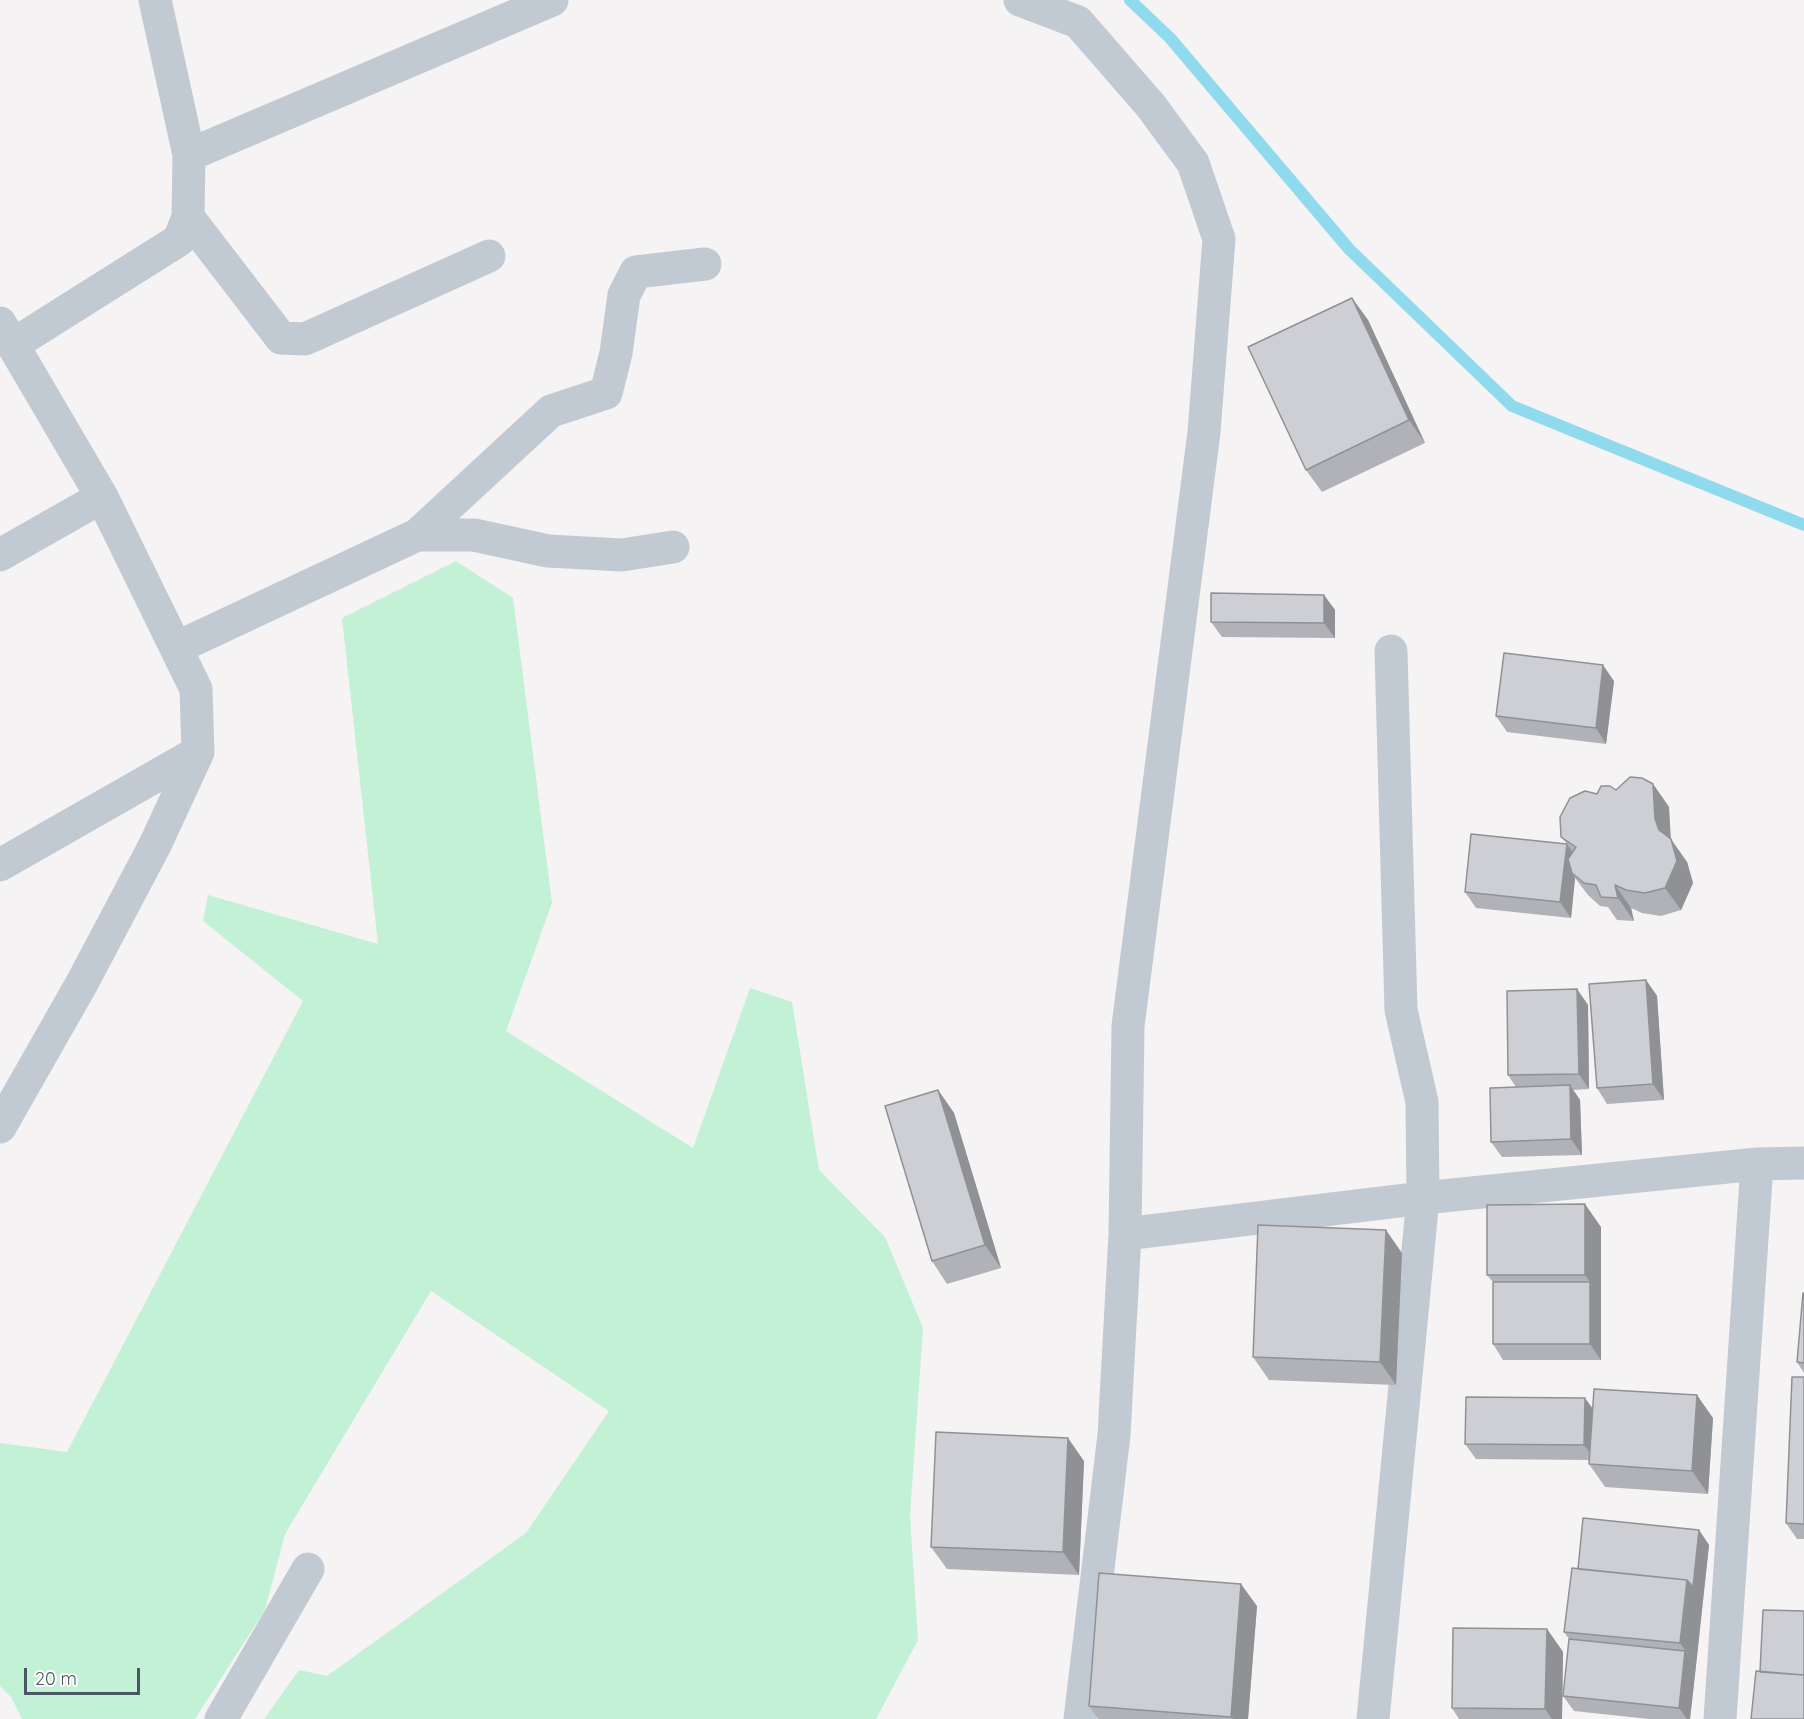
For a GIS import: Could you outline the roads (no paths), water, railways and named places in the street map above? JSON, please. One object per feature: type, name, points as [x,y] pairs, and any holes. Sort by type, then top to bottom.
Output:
[{"type":"street","points":[[0,1127],[113,924],[155,844],[198,752],[196,689],[102,497],[7,333],[179,240],[188,217],[189,155],[155,0]]},
{"type":"street","points":[[189,155],[552,0]]},
{"type":"street","points":[[1020,0],[1077,22],[1151,106],[1193,163],[1219,239],[1204,432],[1128,1026],[1125,1234],[1114,1435],[1080,1719]]},
{"type":"street","points":[[188,217],[281,338],[305,339],[489,256]]},
{"type":"street","points":[[176,648],[417,535],[550,411],[606,393],[616,353],[624,295],[636,272],[705,264]]},
{"type":"street","points":[[0,555],[102,497]]},
{"type":"street","points":[[417,535],[474,535],[559,552],[622,555],[673,548]]},
{"type":"street","points":[[1373,1719],[1423,1198],[1422,1102],[1401,1010],[1391,651]]},
{"type":"street","points":[[0,865],[198,752]]},
{"type":"street","points":[[1125,1234],[1423,1198],[1757,1164],[1804,1163]]},
{"type":"street","points":[[1720,1719],[1757,1164]]},
{"type":"street","points":[[221,1719],[308,1569]]},
{"type":"waterway","points":[[1130,0],[1170,38],[1349,249],[1512,406],[1804,525]]}]
